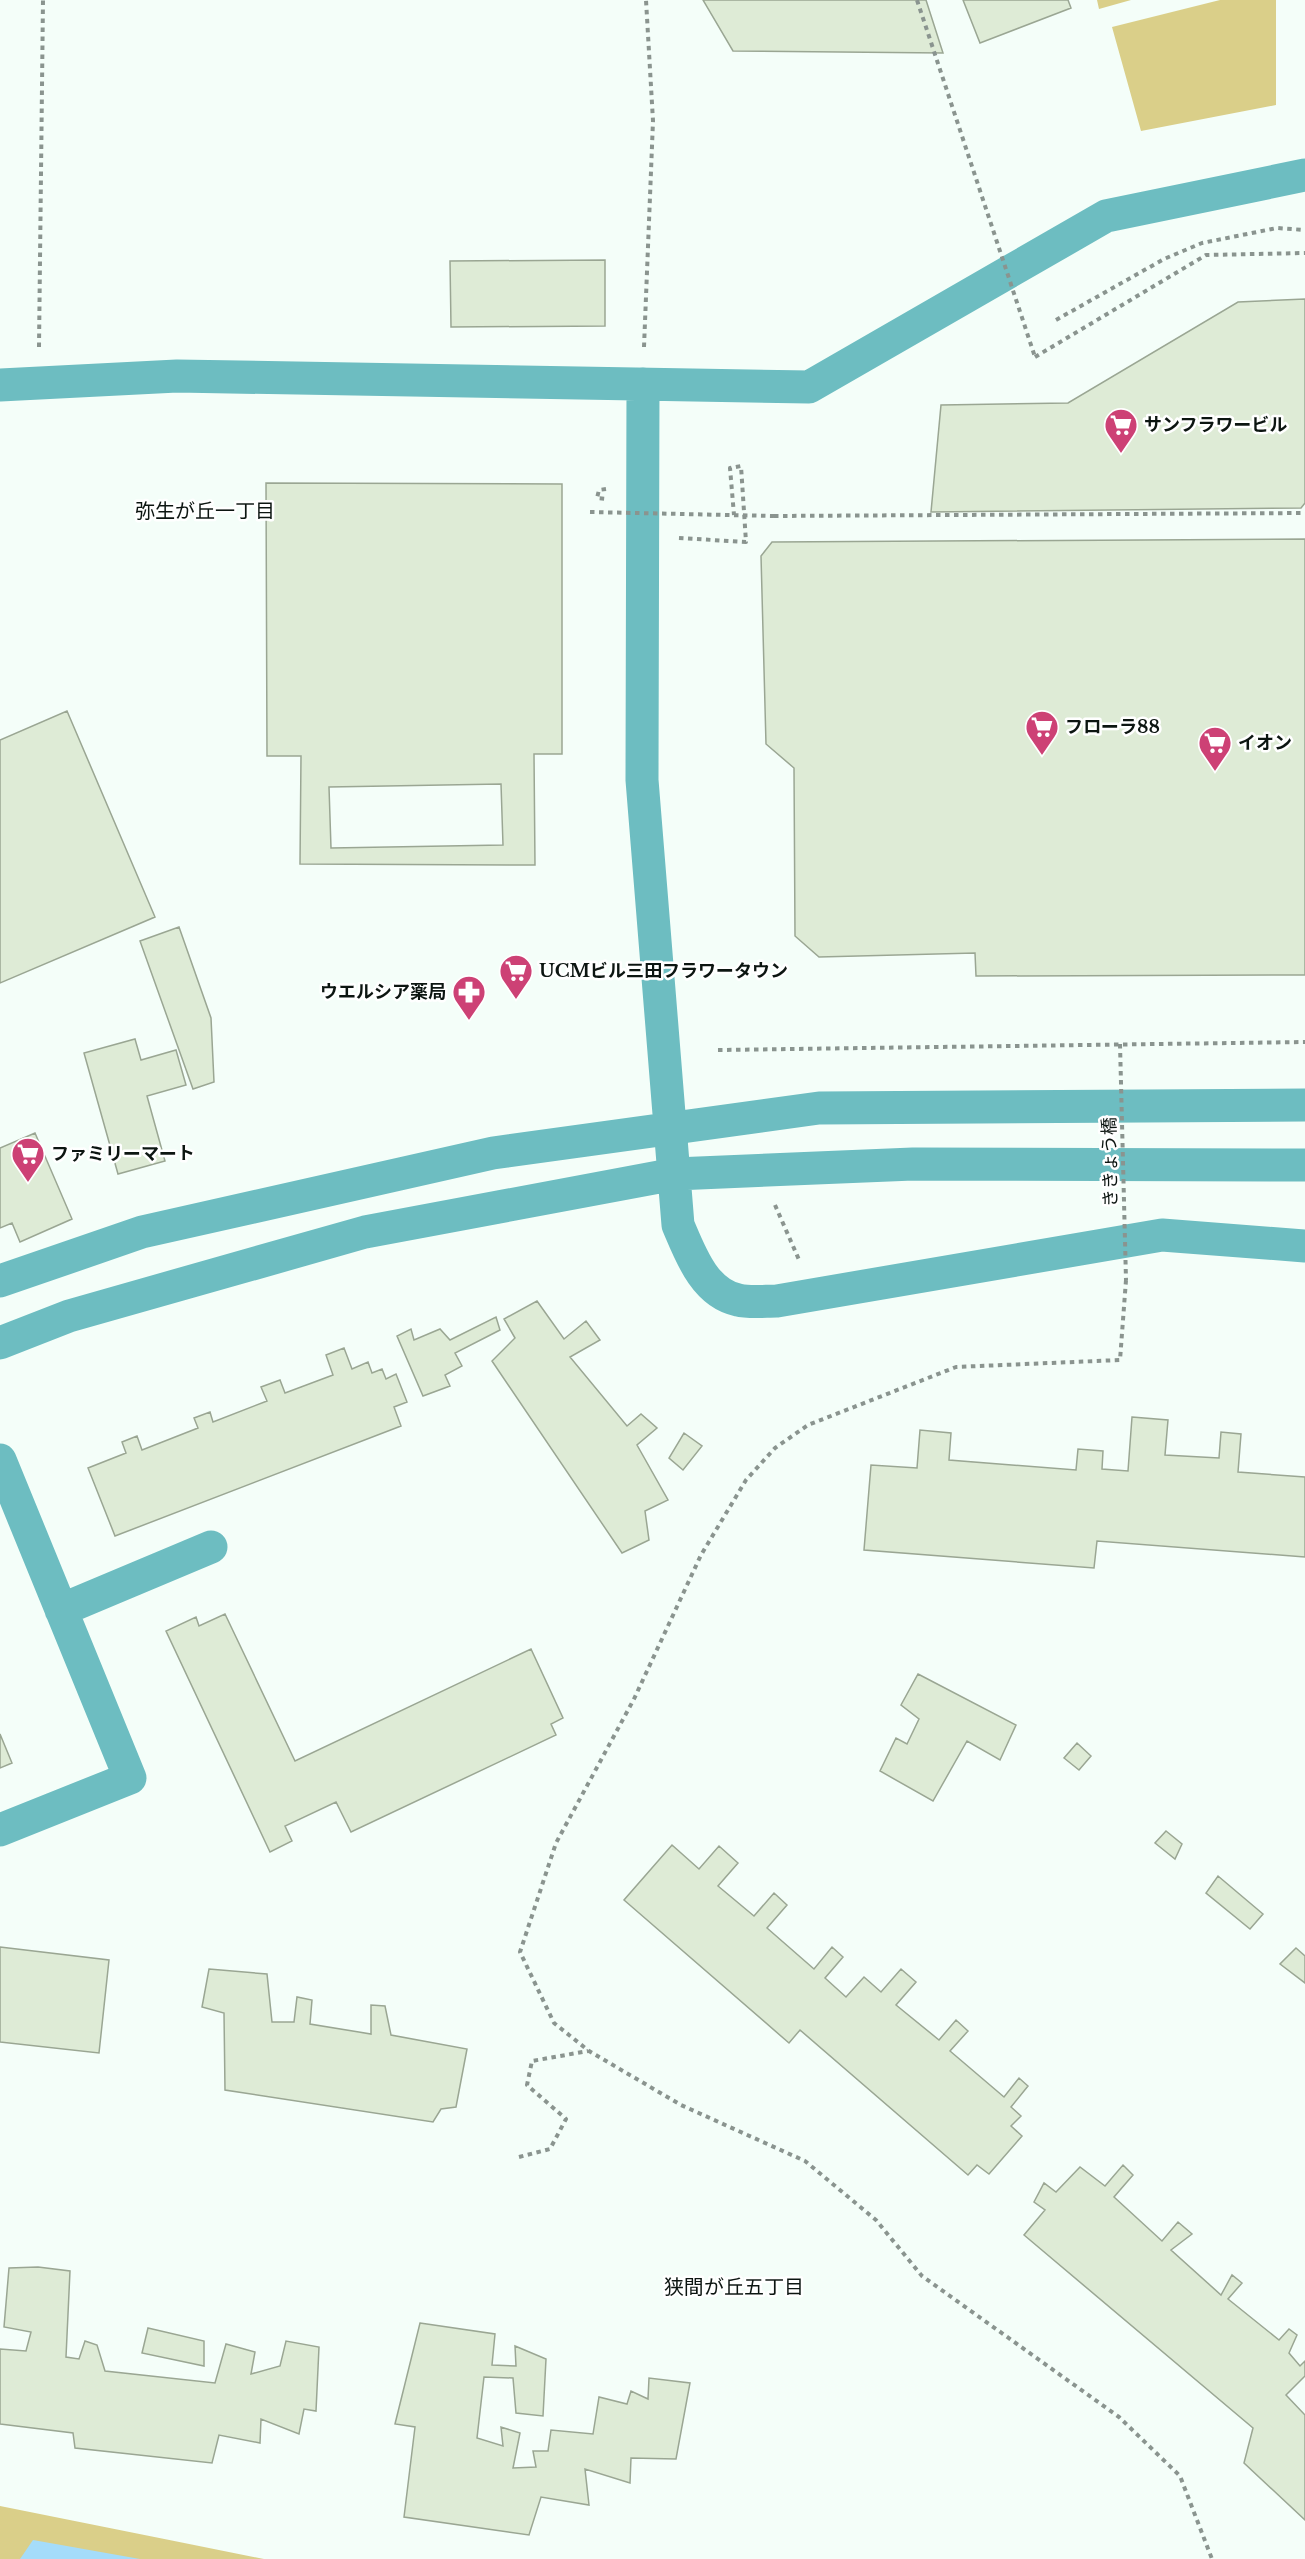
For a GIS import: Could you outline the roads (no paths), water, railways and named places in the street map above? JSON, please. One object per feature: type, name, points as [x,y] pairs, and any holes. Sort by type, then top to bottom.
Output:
[{"type":"street","points":[[0,385],[177,376],[809,387],[1106,216],[1305,175]]},
{"type":"street","points":[[643,384],[642,780],[678,1225],[691,1256],[713,1288],[738,1300],[777,1301],[1162,1235],[1305,1246]]},
{"type":"street","points":[[0,1281],[142,1232],[494,1153],[819,1108],[1305,1105]]},
{"type":"street","points":[[0,1344],[69,1316],[365,1232],[675,1174],[913,1164],[1305,1165]]},
{"type":"street","points":[[0,1460],[130,1778],[0,1830]]},
{"type":"street","points":[[61,1610],[211,1547]]},
{"type":"water","points":[[33,2540],[140,2559],[20,2559]]},
{"type":"place","name":"サンフラワービル","points":[[1121,454]]},
{"type":"place","name":"フローラ88","points":[[1042,756]]},
{"type":"place","name":"イオン","points":[[1215,772]]},
{"type":"place","name":"UCMビル三田フラワータウン","points":[[516,1000]]},
{"type":"place","name":"ウエルシア薬局","points":[[469,1021]]},
{"type":"place","name":"ファミリーマート","points":[[28,1183]]},
{"type":"district","name":"弥生が丘一丁目","points":[[205,511]]},
{"type":"district","name":"狭間が丘五丁目","points":[[734,2287]]}]
